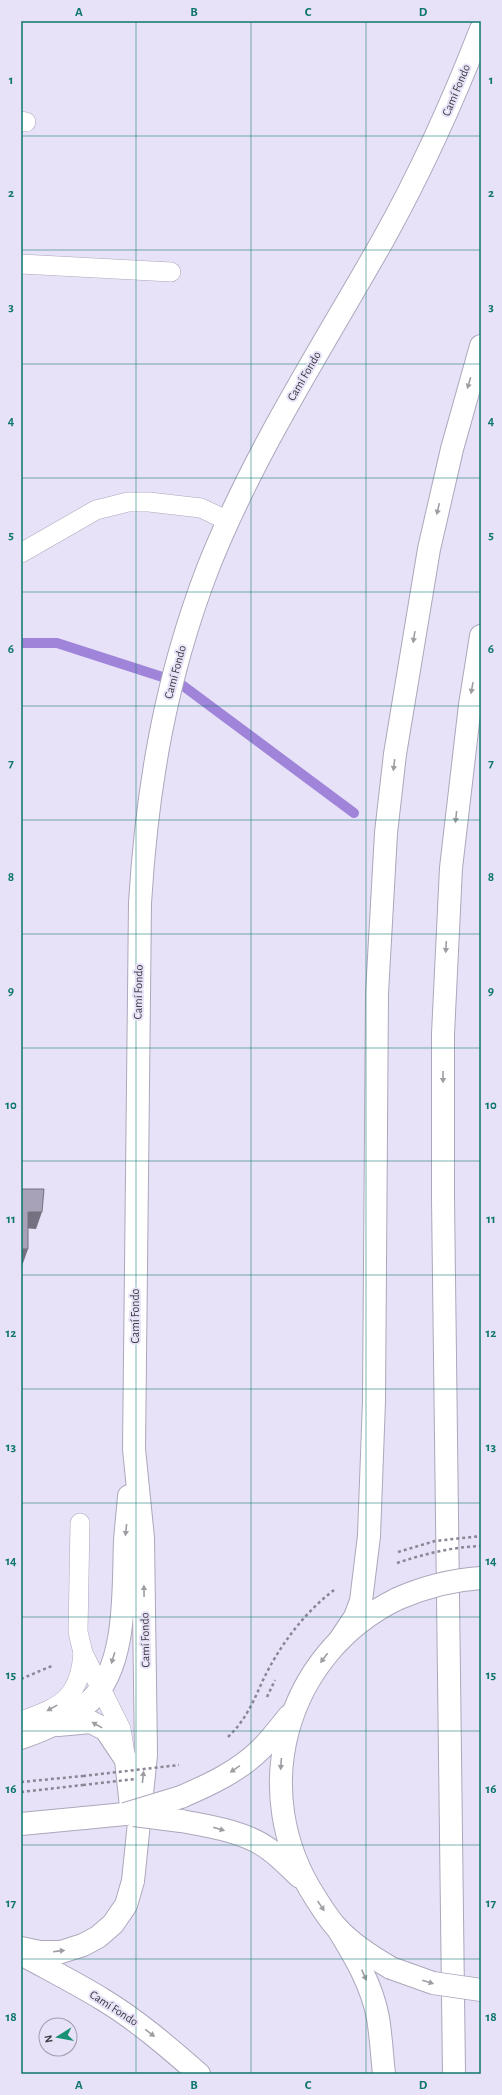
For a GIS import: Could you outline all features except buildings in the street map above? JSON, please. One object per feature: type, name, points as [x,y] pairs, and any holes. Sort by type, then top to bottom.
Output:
[{"type":"main road","name":"Camí Fondo","points":[[21,1948],[40,1952],[61,1952],[83,1945],[98,1937],[113,1924],[126,1905],[133,1881],[146,1755],[144,1538],[134,1449],[140,902],[147,812],[153,765],[161,729],[188,624],[228,521],[280,418],[409,191],[454,97],[481,29]]},
{"type":"main road","points":[[339,1641],[355,1617],[361,1601],[366,1571],[372,1489],[377,993],[386,833],[396,746],[429,549],[452,449],[481,346]]},
{"type":"main road","points":[[454,2074],[443,1198],[443,1034],[451,868],[470,705],[481,636]]},
{"type":"main road","points":[[21,1738],[52,1726],[75,1713],[92,1700],[106,1679],[114,1660],[123,1616],[125,1540],[134,1449]]},
{"type":"main road","points":[[305,1882],[291,1848],[282,1809],[280,1779],[282,1750],[293,1712],[306,1683],[325,1656],[339,1641],[359,1621],[378,1608],[419,1589],[454,1580],[481,1578]]},
{"type":"main road","points":[[21,1824],[125,1814],[181,1797],[211,1784],[260,1750],[293,1712]]},
{"type":"main road","points":[[52,1726],[67,1723],[91,1722],[106,1730],[126,1760],[136,1850]]},
{"type":"main road","points":[[125,1814],[181,1820],[230,1832],[269,1849],[305,1882],[338,1929],[359,1964],[369,1987],[378,2018],[384,2074]]},
{"type":"main road","points":[[338,1929],[358,1948],[392,1968],[433,1983],[481,1990]]},
{"type":"main road","name":"Camí Fondo","points":[[21,1954],[102,1998],[126,2014],[164,2043],[199,2074]]},
{"type":"lane","points":[[21,264],[171,272]]},
{"type":"lane","points":[[21,553],[96,510],[128,502],[149,502],[201,508],[228,521]]},
{"type":"lane","points":[[80,1523],[78,1632],[83,1653],[99,1689],[107,1699],[121,1729],[126,1760]]},
{"type":"lane","points":[[21,1721],[49,1710],[72,1693],[80,1679],[83,1653]]},
{"type":"path","points":[[224,1741],[245,1718],[274,1660],[298,1626],[332,1590],[398,1552],[435,1541],[481,1536]]},
{"type":"path","points":[[397,1563],[433,1552],[463,1547],[481,1546]]},
{"type":"path","points":[[21,1782],[187,1763]]},
{"type":"path","points":[[21,1792],[142,1778]]},
{"type":"waterway","points":[[21,643],[57,643],[178,682],[354,813]]}]
